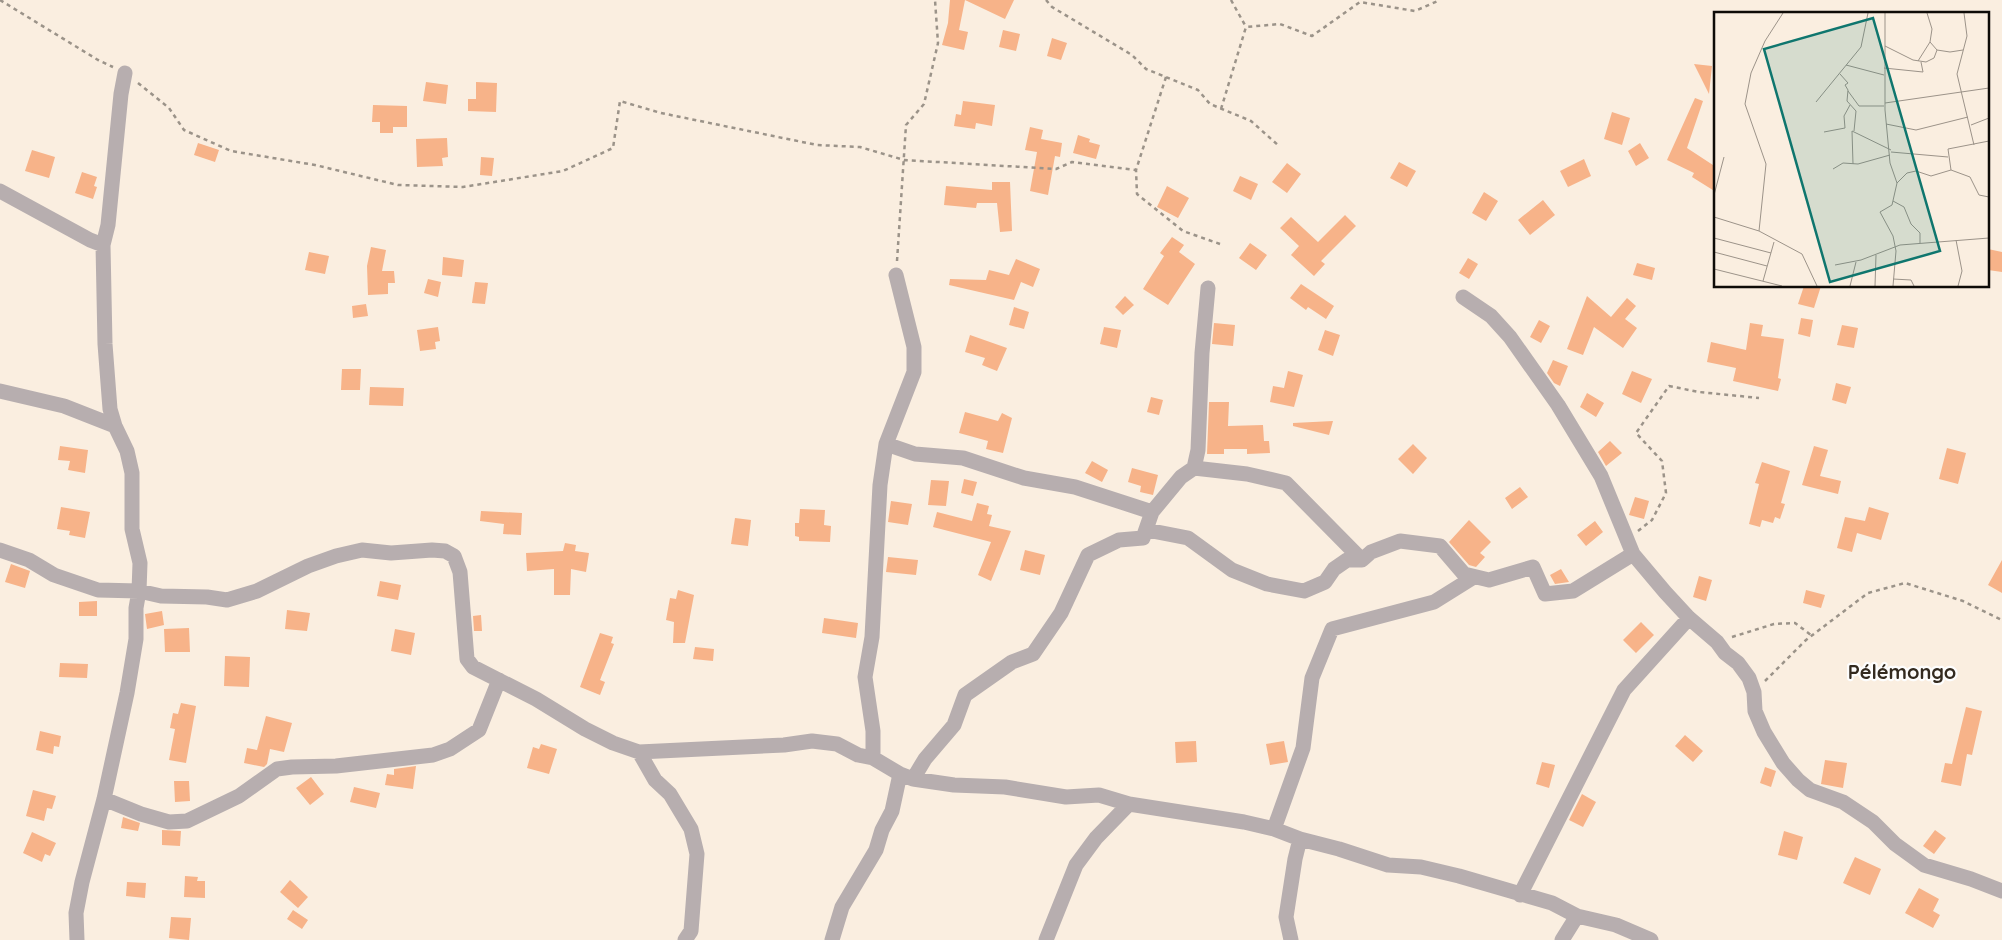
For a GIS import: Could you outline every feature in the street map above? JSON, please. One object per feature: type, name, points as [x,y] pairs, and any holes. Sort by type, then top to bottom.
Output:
[{"type":"street","points":[[77,940],[76,913],[122,719],[136,640],[136,608],[139,591],[140,563],[132,529],[132,473],[110,409],[105,344],[103,245],[108,225],[121,94],[125,73]]},
{"type":"street","points":[[0,191],[90,240],[103,245]]},
{"type":"street","points":[[873,758],[872,731],[865,677],[872,637],[880,485],[886,444],[914,372],[914,347],[896,275]]},
{"type":"street","points":[[832,940],[842,907],[876,850],[882,830],[906,776],[925,759],[954,725],[965,695],[1012,662],[1033,654],[1061,613],[1088,555],[1119,540],[1143,538],[1152,512],[1181,478],[1194,468],[1198,450],[1202,353],[1208,288]]},
{"type":"street","points":[[1463,297],[1491,316],[1531,365],[1579,438],[1601,476],[1633,554],[1689,618],[1717,642],[1725,653],[1738,663],[1749,678],[1754,692],[1755,711],[1764,732],[1783,763],[1798,780],[1810,790],[1843,802],[1873,822],[1895,844],[1924,865],[1971,878],[2002,891]]},
{"type":"street","points":[[0,390],[64,406],[115,426]]},
{"type":"street","points":[[886,444],[915,454],[963,458],[1024,478],[1075,487],[1152,512]]},
{"type":"street","points":[[1194,468],[1247,474],[1286,484],[1362,560]]},
{"type":"street","points":[[1147,530],[1188,538],[1219,562],[1240,574],[1267,584],[1304,591],[1324,582],[1334,569],[1347,560],[1362,560],[1371,552],[1400,541],[1440,546],[1464,574],[1489,580],[1533,567],[1545,594],[1573,591],[1633,554]]},
{"type":"street","points":[[0,550],[29,560],[54,576],[98,590],[139,591],[161,596],[207,597],[227,600],[257,591],[308,566],[336,556],[362,550],[391,553],[445,551],[454,556],[460,572],[467,659],[473,667],[536,700],[585,729],[613,743],[639,752],[784,745],[812,741],[837,744],[858,755],[873,758],[906,776],[954,785],[1005,787],[1066,797],[1099,795],[1129,804],[1244,822],[1274,829],[1300,839],[1339,848],[1388,865],[1440,872],[1552,903],[1577,916],[1616,925],[1651,940]]},
{"type":"street","points":[[1274,829],[1303,748],[1312,678],[1332,629],[1434,602],[1474,577]]},
{"type":"street","points":[[1520,895],[1624,690],[1689,618]]},
{"type":"street","points":[[104,799],[141,814],[169,822],[187,821],[239,796],[277,769],[336,766],[433,755],[458,745],[479,730],[499,680]]},
{"type":"street","points":[[639,752],[655,780],[670,794],[691,829],[693,837],[697,854],[693,910],[690,931],[685,940]]},
{"type":"street","points":[[1046,940],[1076,865],[1096,838],[1129,804]]},
{"type":"street","points":[[1291,940],[1286,917],[1300,839]]},
{"type":"street","points":[[1562,940],[1577,916]]},
{"type":"path","points":[[0,0],[98,60],[125,73],[169,108],[184,130],[231,150],[315,165],[398,185],[463,187],[563,171],[613,148],[620,102],[661,113],[816,145],[860,147],[904,160],[1056,169],[1072,162],[1136,170]]},
{"type":"path","points":[[896,275],[906,125],[924,104],[938,43],[935,0]]},
{"type":"path","points":[[1046,0],[1052,7],[1132,55],[1146,70],[1198,90],[1210,104],[1251,121],[1279,146]]},
{"type":"path","points":[[1221,109],[1246,27],[1231,0]]},
{"type":"path","points":[[1246,27],[1280,24],[1312,36],[1360,2],[1415,11],[1440,0]]},
{"type":"path","points":[[1166,77],[1136,170],[1137,194],[1182,231],[1220,244]]},
{"type":"path","points":[[1627,539],[1652,520],[1666,493],[1662,461],[1636,433],[1669,386],[1699,392],[1759,398]]},
{"type":"path","points":[[1754,692],[1811,636],[1868,593],[1906,583],[1963,601],[2002,620]]},
{"type":"path","points":[[1717,642],[1774,624],[1788,623],[1795,623],[1811,636]]},
{"type":"building","points":[[950,0],[965,0],[959,30],[968,32],[964,50],[942,45],[948,23]]},
{"type":"building","points":[[965,0],[1014,0],[1005,19]]},
{"type":"building","points":[[1003,30],[1020,34],[1016,51],[999,47]]},
{"type":"building","points":[[1052,38],[1067,43],[1061,60],[1047,56]]},
{"type":"building","points":[[1694,64],[1712,66],[1709,94]]},
{"type":"building","points":[[426,82],[448,85],[446,104],[423,101]]},
{"type":"building","points":[[476,82],[497,83],[496,112],[468,111],[468,99],[476,99]]},
{"type":"building","points":[[1695,98],[1703,101],[1687,148],[1714,166],[1714,191],[1692,177],[1694,173],[1667,160]]},
{"type":"building","points":[[963,101],[995,105],[992,126],[976,123],[975,129],[954,126],[956,114],[961,115]]},
{"type":"building","points":[[373,105],[407,106],[407,127],[393,127],[393,133],[380,133],[380,122],[372,122]]},
{"type":"building","points":[[1612,112],[1630,118],[1622,145],[1604,139]]},
{"type":"building","points":[[1030,127],[1043,130],[1041,139],[1062,143],[1060,157],[1055,156],[1048,195],[1030,191],[1037,152],[1025,150]]},
{"type":"building","points":[[1078,135],[1090,139],[1089,142],[1100,145],[1096,159],[1073,153]]},
{"type":"building","points":[[447,138],[448,157],[442,158],[443,166],[417,167],[416,139]]},
{"type":"building","points":[[198,143],[219,150],[215,162],[194,155]]},
{"type":"building","points":[[1640,143],[1649,158],[1636,166],[1628,151]]},
{"type":"building","points":[[32,150],[55,157],[49,178],[25,171]]},
{"type":"building","points":[[481,157],[494,158],[492,176],[480,175]]},
{"type":"building","points":[[1584,159],[1591,176],[1568,187],[1560,171]]},
{"type":"building","points":[[1399,162],[1416,171],[1407,187],[1390,178]]},
{"type":"building","points":[[1287,163],[1301,174],[1287,193],[1272,182]]},
{"type":"building","points":[[82,172],[97,177],[94,186],[97,187],[93,199],[75,193]]},
{"type":"building","points":[[1240,176],[1258,184],[1251,200],[1233,191]]},
{"type":"building","points":[[992,182],[1010,182],[1012,231],[1000,232],[997,203],[977,203],[976,208],[944,205],[946,186],[992,190]]},
{"type":"building","points":[[1167,186],[1189,198],[1178,218],[1157,207]]},
{"type":"building","points":[[1484,192],[1498,201],[1486,221],[1472,213]]},
{"type":"building","points":[[1543,200],[1555,215],[1530,235],[1518,220]]},
{"type":"building","points":[[1345,215],[1356,226],[1321,261],[1325,264],[1314,276],[1291,255],[1299,246],[1280,228],[1291,217],[1318,242]]},
{"type":"building","points":[[1172,237],[1184,245],[1179,252],[1195,264],[1168,305],[1143,289],[1164,256],[1160,253]]},
{"type":"building","points":[[1250,243],[1267,255],[1256,270],[1239,258]]},
{"type":"building","points":[[371,247],[386,250],[382,271],[394,271],[395,283],[388,283],[388,294],[368,295],[367,266]]},
{"type":"building","points":[[1990,249],[2002,252],[2002,272],[1990,270]]},
{"type":"building","points":[[309,252],[329,256],[325,274],[305,270]]},
{"type":"building","points":[[443,257],[464,260],[462,277],[442,275]]},
{"type":"building","points":[[1468,258],[1478,264],[1469,279],[1459,273]]},
{"type":"building","points":[[1016,259],[1040,269],[1033,287],[1021,282],[1014,300],[949,285],[950,279],[986,280],[989,270],[1009,275]]},
{"type":"building","points":[[1637,263],[1655,268],[1652,280],[1633,275]]},
{"type":"building","points":[[428,279],[441,282],[438,297],[424,293]]},
{"type":"building","points":[[475,282],[488,283],[485,304],[472,303]]},
{"type":"building","points":[[1301,284],[1334,306],[1326,319],[1308,307],[1306,310],[1290,298]]},
{"type":"building","points":[[1803,288],[1820,288],[1814,308],[1798,304]]},
{"type":"building","points":[[1125,296],[1134,305],[1123,315],[1115,307]]},
{"type":"building","points":[[1587,296],[1611,317],[1627,298],[1636,306],[1625,319],[1637,328],[1623,348],[1594,327],[1583,355],[1567,349]]},
{"type":"building","points":[[366,304],[368,316],[353,318],[352,306]]},
{"type":"building","points":[[1014,307],[1029,312],[1024,329],[1009,325]]},
{"type":"building","points":[[1801,318],[1813,320],[1810,337],[1798,334]]},
{"type":"building","points":[[1539,320],[1550,326],[1541,343],[1530,337]]},
{"type":"building","points":[[1214,323],[1235,325],[1233,346],[1212,344]]},
{"type":"building","points":[[1750,323],[1763,325],[1761,336],[1784,339],[1778,378],[1781,379],[1778,391],[1733,381],[1736,368],[1707,362],[1711,342],[1746,350]]},
{"type":"building","points":[[1842,325],[1858,328],[1854,348],[1837,345]]},
{"type":"building","points":[[438,327],[440,341],[435,342],[436,349],[420,351],[417,330]]},
{"type":"building","points":[[1104,327],[1121,330],[1117,348],[1100,344]]},
{"type":"building","points":[[1325,330],[1340,335],[1333,356],[1318,350]]},
{"type":"building","points":[[970,335],[1007,348],[997,371],[982,365],[985,358],[965,352]]},
{"type":"building","points":[[1553,360],[1568,366],[1560,386],[1554,383],[1547,373]]},
{"type":"building","points":[[342,369],[361,369],[360,390],[341,390]]},
{"type":"building","points":[[1288,371],[1303,375],[1294,407],[1270,402],[1273,386],[1284,388]]},
{"type":"building","points":[[1632,371],[1652,379],[1641,403],[1622,394]]},
{"type":"building","points":[[1836,383],[1851,387],[1846,404],[1832,400]]},
{"type":"building","points":[[370,387],[404,388],[403,406],[369,405]]},
{"type":"building","points":[[1587,393],[1604,403],[1596,417],[1580,407]]},
{"type":"building","points":[[1151,397],[1163,400],[1159,415],[1147,412]]},
{"type":"building","points":[[1209,402],[1229,402],[1228,426],[1263,425],[1264,441],[1269,441],[1270,453],[1247,454],[1247,449],[1224,449],[1224,454],[1207,454]]},
{"type":"building","points":[[965,412],[998,421],[1002,413],[1012,418],[1003,453],[986,449],[988,441],[959,433]]},
{"type":"building","points":[[1333,421],[1329,435],[1293,426],[1293,423]]},
{"type":"building","points":[[1610,441],[1622,453],[1606,466],[1598,452]]},
{"type":"building","points":[[1413,444],[1427,458],[1413,474],[1398,459]]},
{"type":"building","points":[[60,446],[88,450],[85,473],[68,470],[70,461],[58,460]]},
{"type":"building","points":[[1814,446],[1828,450],[1820,476],[1841,481],[1838,494],[1802,485]]},
{"type":"building","points":[[1947,448],[1966,453],[1958,484],[1939,479]]},
{"type":"building","points":[[1092,461],[1108,470],[1102,482],[1085,473]]},
{"type":"building","points":[[1762,462],[1790,471],[1781,503],[1785,504],[1780,519],[1775,517],[1773,523],[1762,520],[1760,527],[1749,524],[1759,484],[1755,483]]},
{"type":"building","points":[[1132,468],[1158,475],[1153,495],[1140,492],[1141,486],[1128,482]]},
{"type":"building","points":[[964,479],[977,482],[973,496],[961,493]]},
{"type":"building","points":[[931,480],[949,481],[946,506],[928,505]]},
{"type":"building","points":[[1520,487],[1528,497],[1512,509],[1505,498]]},
{"type":"building","points":[[1635,497],[1649,501],[1644,519],[1629,515]]},
{"type":"building","points":[[891,501],[912,504],[908,525],[888,522]]},
{"type":"building","points":[[977,503],[989,506],[987,514],[992,515],[989,526],[1011,531],[991,581],[978,575],[991,542],[933,527],[937,512],[972,521]]},
{"type":"building","points":[[61,507],[90,512],[85,538],[69,535],[70,531],[57,529]]},
{"type":"building","points":[[1869,507],[1889,513],[1881,540],[1857,533],[1852,552],[1837,548],[1845,517],[1865,521]]},
{"type":"building","points":[[800,509],[825,510],[824,525],[831,526],[830,542],[799,541],[799,537],[795,536],[795,523],[799,523]]},
{"type":"building","points":[[481,511],[522,513],[521,535],[503,534],[504,524],[480,521]]},
{"type":"building","points":[[735,518],[751,520],[748,546],[731,544]]},
{"type":"building","points":[[1469,520],[1491,542],[1480,553],[1485,557],[1476,567],[1469,565],[1449,542]]},
{"type":"building","points":[[1595,521],[1603,532],[1586,546],[1577,535]]},
{"type":"building","points":[[565,543],[576,545],[575,551],[589,553],[586,572],[571,569],[570,595],[554,595],[554,569],[527,571],[526,553],[563,551]]},
{"type":"building","points":[[1025,550],[1045,555],[1040,575],[1020,570]]},
{"type":"building","points":[[888,557],[918,560],[916,575],[886,572]]},
{"type":"building","points":[[2002,560],[2002,593],[1988,585]]},
{"type":"building","points":[[11,564],[30,571],[25,588],[5,582]]},
{"type":"building","points":[[1561,569],[1569,582],[1555,584],[1550,575]]},
{"type":"building","points":[[1699,576],[1712,580],[1706,601],[1693,597]]},
{"type":"building","points":[[380,581],[401,585],[398,600],[377,596]]},
{"type":"building","points":[[678,590],[694,595],[685,643],[673,643],[674,622],[666,620],[670,598],[676,599]]},
{"type":"building","points":[[1806,590],[1825,595],[1821,608],[1803,603]]},
{"type":"building","points":[[97,601],[97,616],[79,616],[79,602]]},
{"type":"building","points":[[287,610],[310,613],[307,631],[285,629]]},
{"type":"building","points":[[162,611],[164,625],[147,629],[145,614]]},
{"type":"building","points":[[481,615],[482,631],[474,631],[473,616]]},
{"type":"building","points":[[824,618],[858,623],[856,638],[822,633]]},
{"type":"building","points":[[1641,622],[1654,635],[1636,653],[1623,640]]},
{"type":"building","points":[[189,628],[190,652],[165,652],[164,629]]},
{"type":"building","points":[[395,629],[415,633],[411,655],[391,651]]},
{"type":"building","points":[[600,633],[613,637],[611,643],[614,644],[600,680],[605,682],[600,695],[580,687]]},
{"type":"building","points":[[695,647],[714,649],[713,661],[693,659]]},
{"type":"building","points":[[225,656],[250,657],[249,687],[224,686]]},
{"type":"building","points":[[60,663],[88,664],[87,678],[59,677]]},
{"type":"building","points":[[181,703],[196,706],[186,763],[169,760],[175,729],[170,728],[173,713],[178,714]]},
{"type":"building","points":[[1966,707],[1982,711],[1972,755],[1967,754],[1961,786],[1941,782],[1945,763],[1952,764]]},
{"type":"building","points":[[266,716],[292,723],[284,752],[270,749],[267,764],[264,767],[244,763],[247,748],[257,750]]},
{"type":"building","points":[[40,731],[61,736],[59,747],[54,746],[53,754],[36,750]]},
{"type":"building","points":[[1685,735],[1703,751],[1693,762],[1675,746]]},
{"type":"building","points":[[1196,741],[1197,762],[1176,763],[1175,742]]},
{"type":"building","points":[[1284,741],[1288,762],[1270,765],[1266,744]]},
{"type":"building","points":[[541,744],[557,749],[549,774],[527,768],[533,747],[539,749]]},
{"type":"building","points":[[1825,760],[1847,763],[1843,788],[1821,784]]},
{"type":"building","points":[[1542,762],[1555,765],[1549,788],[1536,784]]},
{"type":"building","points":[[416,766],[413,789],[385,785],[387,774],[394,775],[394,769]]},
{"type":"building","points":[[1765,767],[1776,771],[1771,787],[1760,783]]},
{"type":"building","points":[[311,777],[324,794],[310,805],[296,788]]},
{"type":"building","points":[[174,781],[189,781],[190,801],[175,802]]},
{"type":"building","points":[[354,787],[380,793],[376,808],[350,802]]},
{"type":"building","points":[[33,790],[56,796],[52,809],[47,808],[44,821],[26,816]]},
{"type":"building","points":[[1582,794],[1596,802],[1583,827],[1569,820]]},
{"type":"building","points":[[123,817],[140,823],[138,831],[121,828]]},
{"type":"building","points":[[162,830],[181,831],[180,846],[162,845]]},
{"type":"building","points":[[1935,830],[1946,838],[1934,854],[1923,846]]},
{"type":"building","points":[[1784,831],[1803,837],[1797,860],[1778,855]]},
{"type":"building","points":[[32,832],[56,843],[50,856],[45,854],[42,862],[23,853]]},
{"type":"building","points":[[1855,857],[1881,869],[1870,895],[1843,883]]},
{"type":"building","points":[[185,876],[198,877],[197,881],[205,881],[205,898],[184,897]]},
{"type":"building","points":[[290,880],[308,897],[298,908],[280,892]]},
{"type":"building","points":[[127,882],[146,883],[145,898],[126,896]]},
{"type":"building","points":[[1919,888],[1939,899],[1933,911],[1940,915],[1933,928],[1905,913]]},
{"type":"building","points":[[293,910],[308,920],[302,929],[287,919]]},
{"type":"building","points":[[171,917],[191,918],[189,940],[169,938]]},
{"type":"district","name":"Pélémongo","points":[[1902,671]]}]
